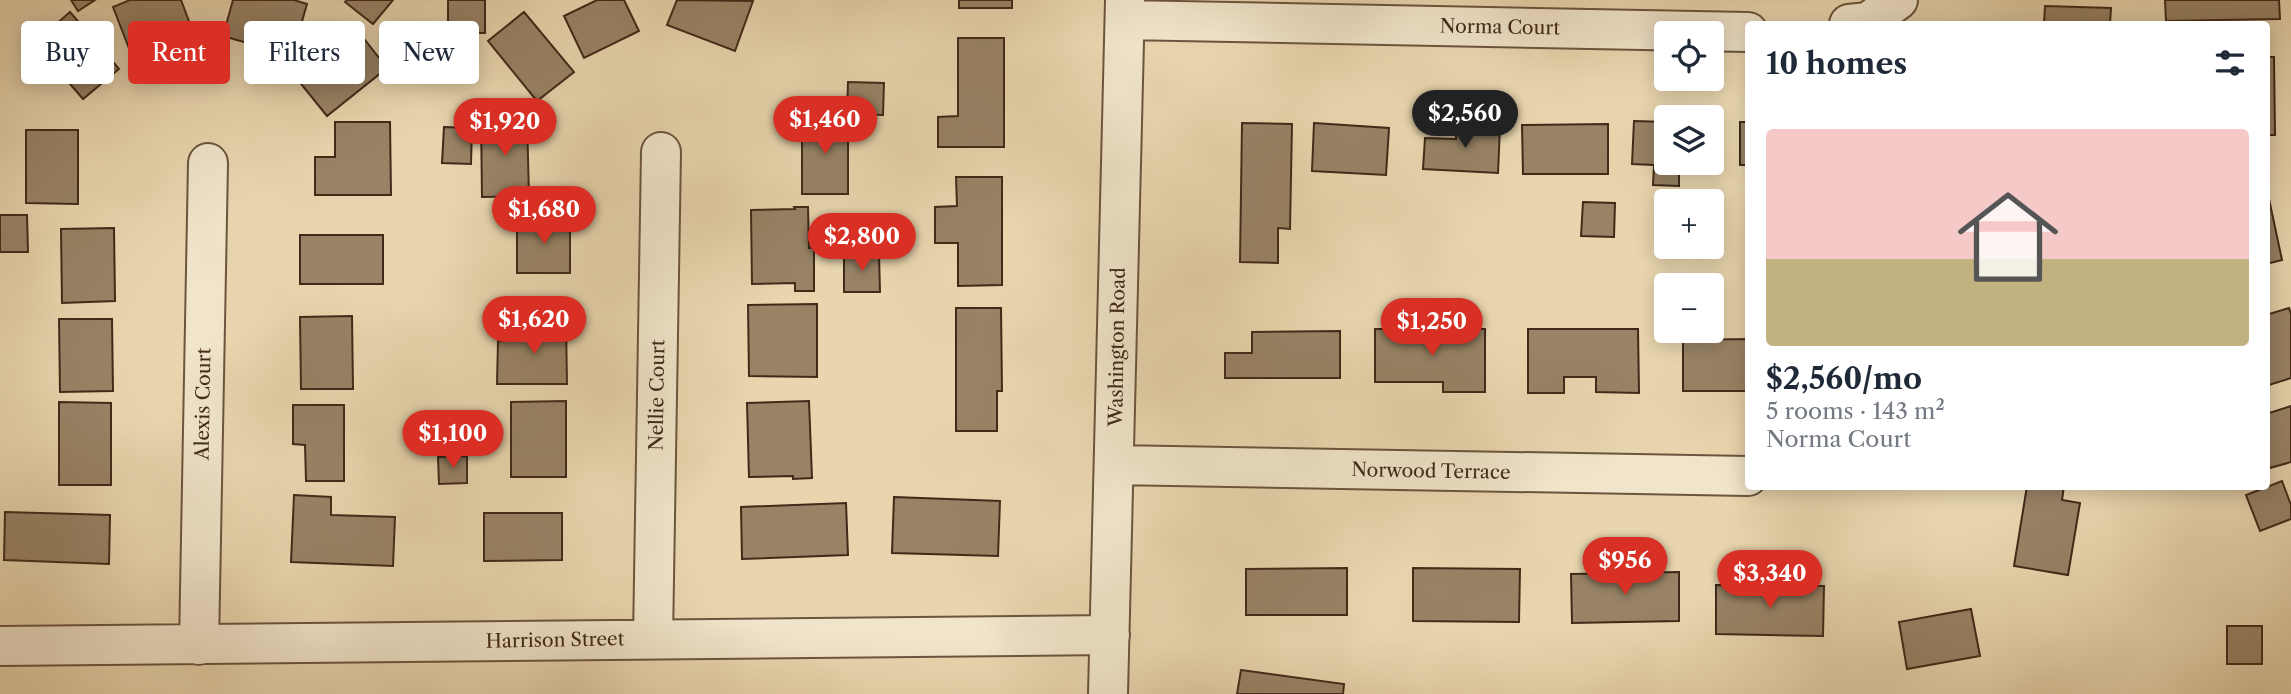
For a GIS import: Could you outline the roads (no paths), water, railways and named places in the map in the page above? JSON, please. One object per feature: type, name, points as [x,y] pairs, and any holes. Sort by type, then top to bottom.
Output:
[{"type":"street","points":[[1869,21],[1898,0]]},
{"type":"street","name":"Norma Court","points":[[1125,10],[1745,32]]},
{"type":"street","name":"Washington Road","points":[[1108,694],[1125,10]]},
{"type":"street","name":"Nellie Court","points":[[653,639],[661,152]]},
{"type":"street","name":"Alexis Court","points":[[199,645],[208,163]]},
{"type":"street","name":"Norwood Terrace","points":[[1114,465],[1745,476]]},
{"type":"street","name":"Harrison Street","points":[[0,646],[1110,635]]}]
